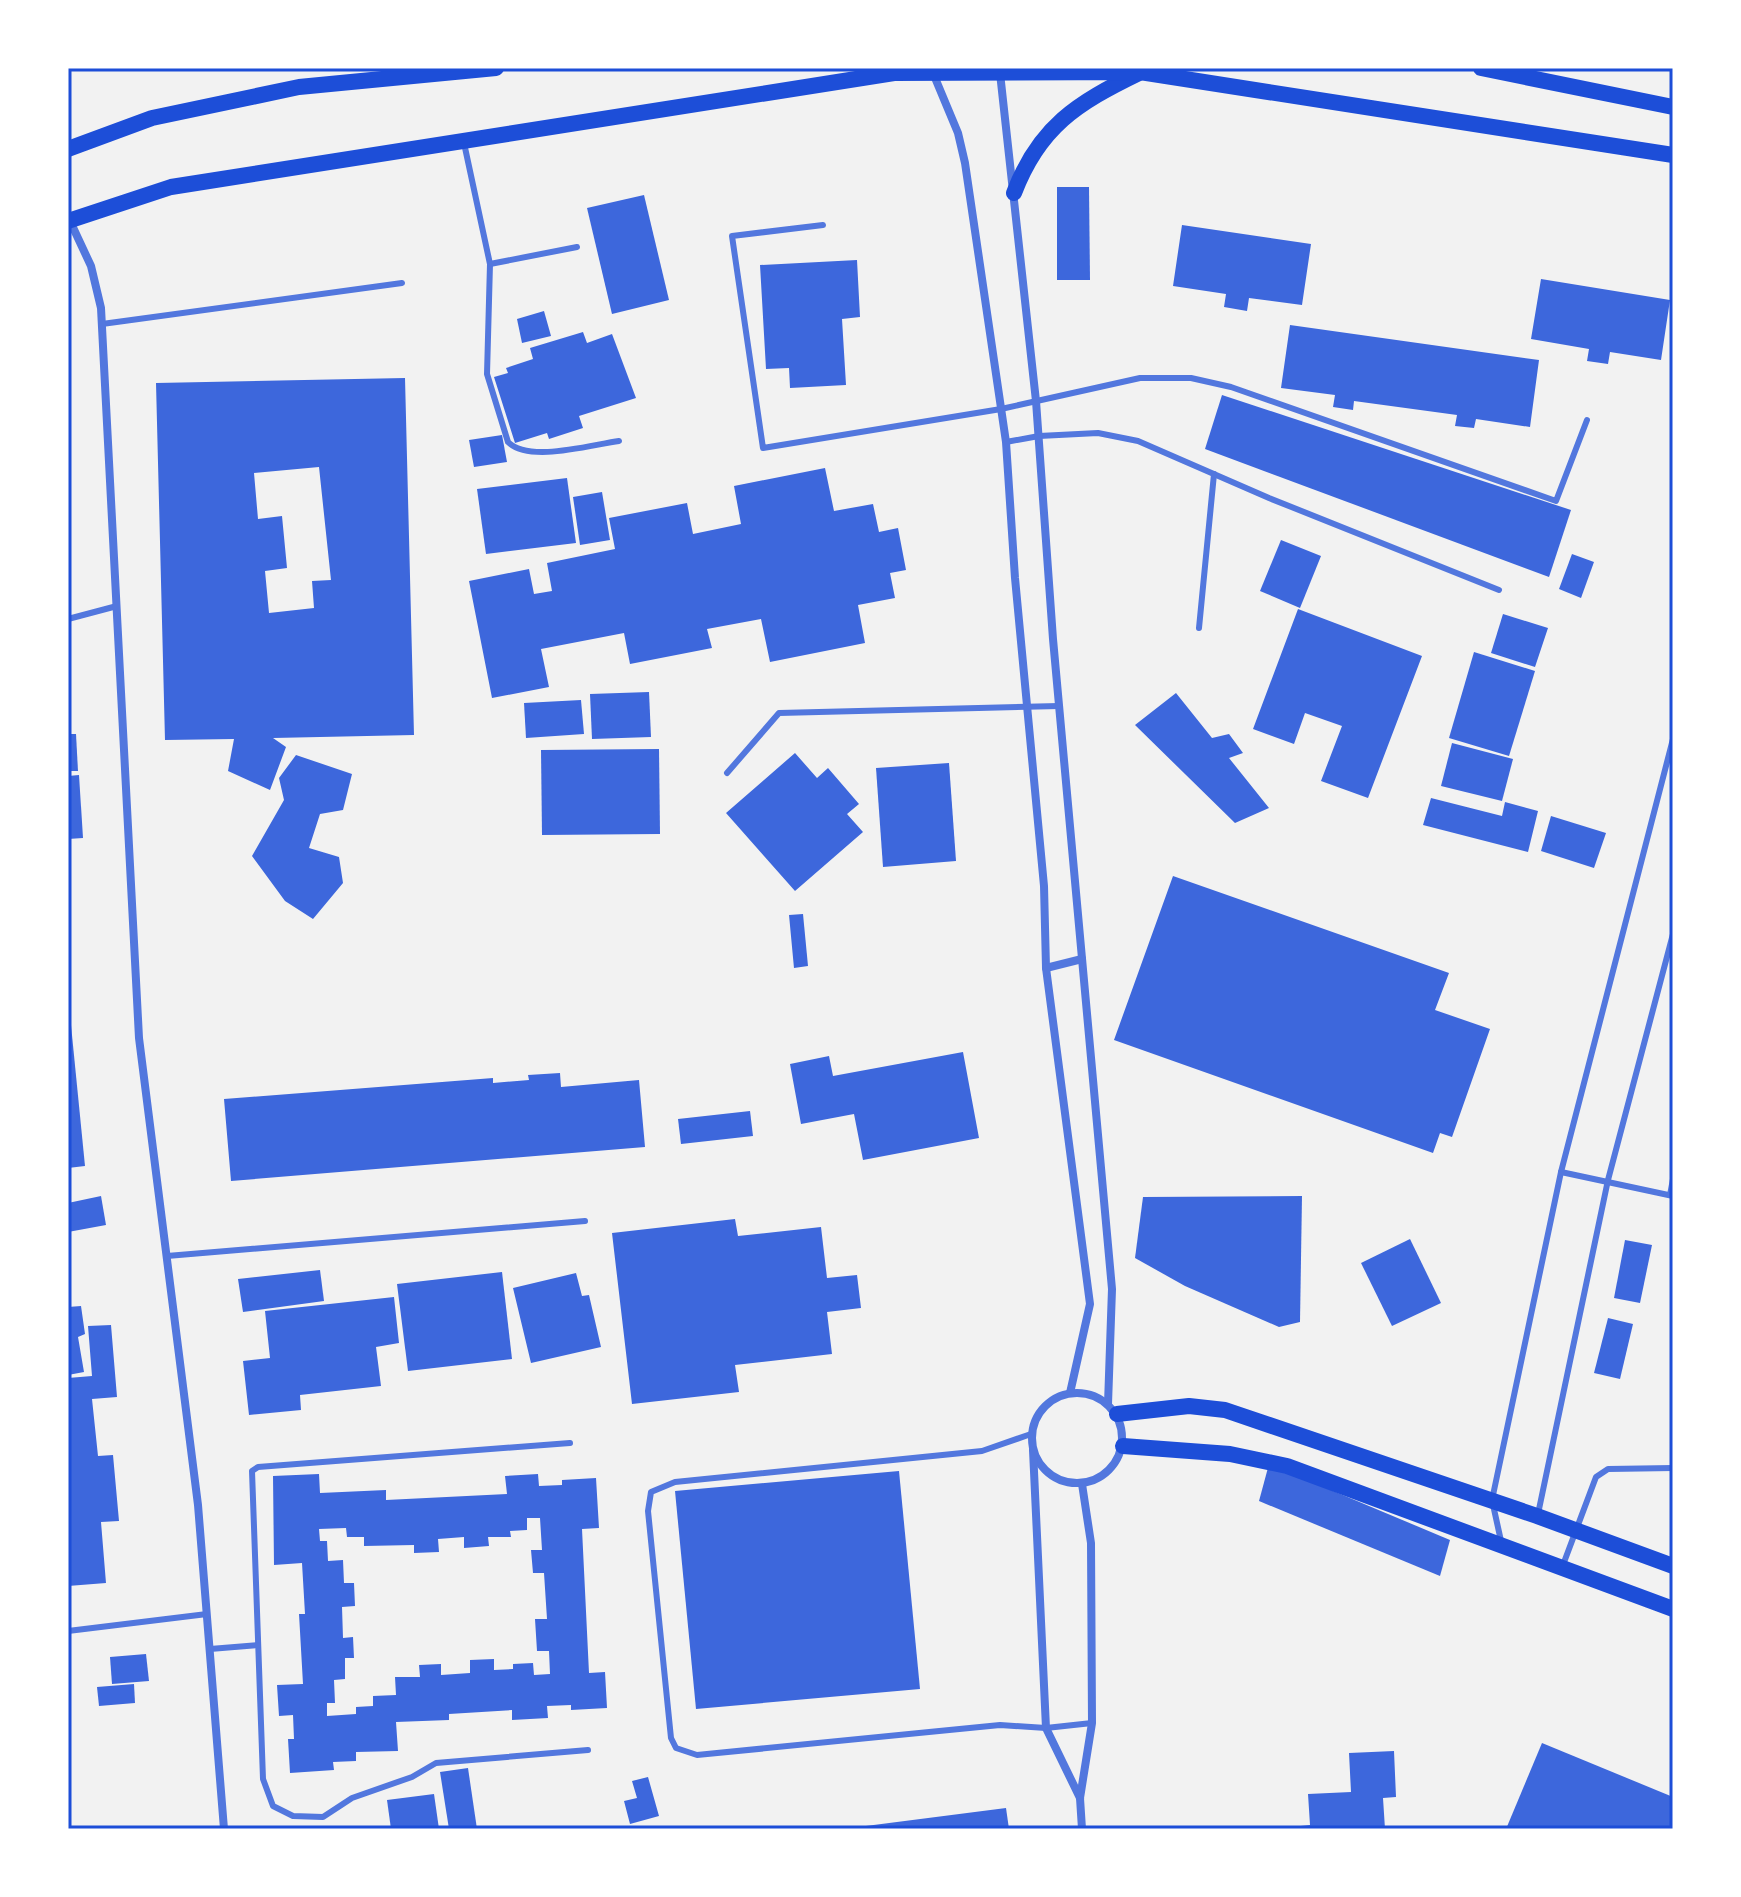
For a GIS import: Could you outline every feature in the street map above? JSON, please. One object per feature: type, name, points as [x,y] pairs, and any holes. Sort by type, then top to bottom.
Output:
[{"type":"main road","points":[[68,149],[152,118],[299,87],[496,68]]},
{"type":"main road","points":[[1481,68],[1673,107]]},
{"type":"main road","points":[[69,221],[171,187],[894,73],[1000,70],[1140,72],[1673,155]]},
{"type":"main road","points":[[1014,193],[1026,162],[1044,134],[1075,107],[1140,72]]},
{"type":"main road","points":[[1112,1409],[1189,1406],[1225,1410],[1492,1500],[1673,1566]]},
{"type":"main road","points":[[1123,1446],[1230,1454],[1287,1466],[1673,1609]]},
{"type":"street","points":[[1000,70],[1036,401],[1059,706],[1112,1289],[1112,1409]]},
{"type":"street","points":[[933,72],[958,133],[965,163],[1006,442],[1026,707],[1044,886],[1046,968],[1090,1304],[1070,1393]]},
{"type":"street","points":[[69,221],[91,266],[102,324],[139,1038],[198,1505],[224,1829]]},
{"type":"street","points":[[1046,968],[1082,959]]},
{"type":"street","points":[[1033,1450],[1039,1465],[1051,1476],[1082,1484],[1109,1472],[1123,1446],[1123,1430],[1112,1409],[1096,1396],[1070,1393],[1043,1407],[1031,1434],[1046,1728],[1080,1798]]},
{"type":"street","points":[[1082,1484],[1091,1543],[1092,1723],[1080,1798],[1082,1829]]},
{"type":"lane","points":[[463,139],[490,264],[487,374],[508,442],[517,450],[533,454],[619,441]]},
{"type":"lane","points":[[823,225],[732,236],[763,448],[1001,409],[1140,378],[1191,378],[1231,387],[1556,501],[1587,420]]},
{"type":"lane","points":[[490,264],[577,247]]},
{"type":"lane","points":[[102,324],[402,283]]},
{"type":"lane","points":[[1006,442],[1039,436],[1098,433],[1138,441],[1499,590]]},
{"type":"lane","points":[[1199,628],[1214,474]]},
{"type":"lane","points":[[68,619],[117,606]]},
{"type":"lane","points":[[727,773],[779,713],[1059,706]]},
{"type":"lane","points":[[1502,1546],[1492,1500],[1561,1172],[1673,739]]},
{"type":"lane","points":[[1665,764],[1673,767]]},
{"type":"lane","points":[[1537,1516],[1608,1180],[1673,934]]},
{"type":"lane","points":[[1561,1172],[1672,1196],[1673,1179]]},
{"type":"lane","points":[[167,1256],[585,1221]]},
{"type":"lane","points":[[1031,1434],[982,1451],[660,1485],[648,1500],[671,1738],[676,1748],[684,1753],[709,1754],[1000,1725],[1046,1728],[1092,1723]]},
{"type":"lane","points":[[570,1443],[258,1467],[252,1471],[263,1779],[273,1806],[293,1816],[323,1817],[352,1798],[412,1777],[436,1763],[588,1750]]},
{"type":"lane","points":[[1562,1569],[1596,1477],[1608,1469],[1673,1468]]},
{"type":"lane","points":[[68,1631],[207,1614]]},
{"type":"lane","points":[[210,1649],[258,1645]]},
{"type":"building","points":[[1057,187],[1089,187],[1090,280],[1057,280]]},
{"type":"building","points":[[644,195],[669,300],[612,314],[587,208]]},
{"type":"building","points":[[1182,225],[1311,244],[1302,305],[1249,298],[1247,311],[1224,307],[1226,294],[1173,286]]},
{"type":"building","points":[[857,260],[860,317],[842,319],[846,385],[790,388],[789,368],[766,369],[760,265]]},
{"type":"building","points":[[1541,279],[1670,300],[1661,360],[1610,352],[1608,364],[1587,361],[1589,349],[1531,339]]},
{"type":"building","points":[[544,311],[551,336],[522,343],[517,319]]},
{"type":"building","points":[[1290,325],[1539,360],[1530,427],[1476,419],[1474,428],[1455,426],[1457,415],[1354,401],[1353,410],[1333,407],[1335,395],[1281,388]]},
{"type":"building","points":[[583,332],[587,343],[612,334],[636,398],[579,416],[583,428],[549,439],[547,433],[515,443],[494,377],[508,373],[506,368],[533,359],[530,348]]},
{"type":"building","points":[[405,378],[414,735],[273,738],[286,747],[270,790],[228,771],[234,739],[165,740],[156,383]],"holes":[[[319,467],[331,580],[312,581],[314,608],[269,613],[265,571],[287,568],[282,516],[258,519],[254,473]]]},
{"type":"building","points":[[1222,395],[1571,510],[1549,577],[1205,449]]},
{"type":"building","points":[[502,435],[507,462],[474,467],[469,440]]},
{"type":"building","points":[[825,468],[834,511],[873,504],[879,532],[898,528],[906,570],[890,573],[895,598],[858,605],[865,643],[770,662],[761,619],[707,629],[712,648],[630,664],[624,633],[541,649],[549,687],[492,698],[469,581],[529,569],[534,594],[552,591],[547,563],[615,549],[609,518],[687,503],[693,534],[741,524],[734,486]]},
{"type":"building","points":[[567,478],[576,543],[486,554],[477,489]]},
{"type":"building","points":[[602,492],[610,540],[580,545],[573,497]]},
{"type":"building","points":[[1281,540],[1321,556],[1300,608],[1260,591]]},
{"type":"building","points":[[1572,554],[1594,562],[1581,598],[1559,589]]},
{"type":"building","points":[[1298,609],[1422,656],[1368,798],[1321,781],[1342,726],[1305,713],[1294,744],[1253,729]]},
{"type":"building","points":[[1503,614],[1548,628],[1535,667],[1491,653]]},
{"type":"building","points":[[1474,652],[1535,671],[1509,756],[1449,738]]},
{"type":"building","points":[[649,692],[651,737],[592,739],[590,694]]},
{"type":"building","points":[[1176,693],[1212,738],[1229,734],[1243,753],[1229,758],[1269,808],[1235,823],[1135,725]]},
{"type":"building","points":[[581,700],[584,734],[526,738],[524,703]]},
{"type":"building","points":[[68,734],[76,734],[78,771],[68,771]]},
{"type":"building","points":[[1452,743],[1513,759],[1502,801],[1441,786]]},
{"type":"building","points":[[659,749],[660,834],[542,835],[541,750]]},
{"type":"building","points":[[795,753],[817,778],[828,768],[859,804],[847,814],[863,832],[795,891],[726,813]]},
{"type":"building","points":[[296,755],[352,774],[343,810],[320,814],[309,848],[339,857],[343,883],[313,919],[285,901],[252,856],[284,800],[279,778]]},
{"type":"building","points":[[949,763],[956,861],[883,867],[876,768]]},
{"type":"building","points":[[79,775],[83,838],[68,839],[68,776]]},
{"type":"building","points":[[1431,798],[1502,816],[1505,802],[1538,811],[1528,852],[1423,825]]},
{"type":"building","points":[[1551,816],[1606,833],[1594,868],[1541,851]]},
{"type":"building","points":[[1173,876],[1449,973],[1435,1010],[1490,1029],[1452,1137],[1440,1133],[1433,1153],[1114,1040]]},
{"type":"building","points":[[803,914],[808,966],[794,968],[789,915]]},
{"type":"building","points":[[68,995],[85,1166],[68,1168]]},
{"type":"building","points":[[963,1052],[979,1138],[863,1160],[854,1114],[801,1124],[790,1064],[829,1056],[833,1076]]},
{"type":"building","points":[[560,1073],[561,1087],[639,1080],[645,1147],[231,1181],[224,1099],[493,1078],[493,1083],[529,1080],[528,1075]]},
{"type":"building","points":[[750,1111],[753,1136],[681,1144],[678,1119]]},
{"type":"building","points":[[101,1196],[106,1225],[68,1232],[68,1203]]},
{"type":"building","points":[[1302,1196],[1300,1322],[1279,1327],[1185,1286],[1135,1258],[1143,1197]]},
{"type":"building","points":[[735,1219],[738,1236],[821,1227],[827,1278],[857,1275],[861,1308],[827,1312],[832,1354],[735,1365],[739,1392],[632,1404],[612,1233]]},
{"type":"building","points":[[1410,1239],[1441,1303],[1392,1326],[1361,1263]]},
{"type":"building","points":[[1625,1240],[1652,1245],[1640,1303],[1614,1298]]},
{"type":"building","points":[[320,1270],[324,1301],[243,1312],[238,1279]]},
{"type":"building","points":[[502,1272],[512,1359],[408,1371],[397,1284]]},
{"type":"building","points":[[576,1273],[582,1296],[589,1295],[601,1347],[531,1363],[513,1288]]},
{"type":"building","points":[[394,1297],[399,1343],[376,1347],[381,1386],[300,1395],[301,1410],[249,1415],[243,1361],[270,1358],[265,1311]]},
{"type":"building","points":[[81,1306],[85,1334],[78,1337],[84,1372],[68,1375],[68,1307]]},
{"type":"building","points":[[1608,1318],[1633,1324],[1620,1379],[1594,1373]]},
{"type":"building","points":[[111,1325],[117,1397],[92,1399],[98,1456],[113,1455],[119,1521],[101,1522],[106,1583],[68,1586],[68,1378],[92,1376],[88,1326]]},
{"type":"building","points":[[1269,1464],[1450,1540],[1440,1576],[1259,1501]]},
{"type":"building","points":[[899,1471],[920,1689],[696,1709],[675,1491]]},
{"type":"building","points":[[319,1474],[320,1493],[386,1490],[386,1500],[507,1494],[505,1476],[538,1474],[539,1486],[562,1485],[562,1480],[596,1478],[599,1528],[582,1529],[589,1673],[605,1672],[607,1708],[571,1710],[571,1705],[547,1706],[548,1718],[512,1720],[512,1710],[449,1714],[449,1720],[396,1722],[398,1751],[356,1752],[356,1761],[333,1762],[334,1770],[290,1773],[288,1739],[294,1739],[293,1715],[279,1716],[277,1685],[303,1684],[299,1614],[305,1614],[302,1563],[274,1565],[273,1476]],"holes":[[[527,1518],[540,1518],[542,1550],[531,1550],[533,1573],[544,1573],[547,1619],[535,1619],[537,1651],[549,1651],[550,1674],[534,1675],[533,1663],[513,1664],[513,1669],[494,1670],[494,1659],[470,1660],[470,1673],[441,1675],[441,1664],[419,1665],[420,1677],[395,1677],[396,1695],[373,1696],[373,1706],[356,1707],[356,1714],[327,1716],[327,1703],[335,1703],[334,1680],[345,1679],[345,1658],[354,1658],[353,1637],[343,1638],[342,1607],[355,1606],[354,1583],[344,1583],[343,1560],[328,1561],[327,1541],[320,1541],[319,1529],[346,1528],[347,1537],[364,1537],[364,1546],[414,1545],[414,1553],[439,1552],[438,1539],[464,1537],[464,1548],[489,1546],[488,1537],[511,1537],[510,1531],[527,1530]]]},
{"type":"building","points":[[146,1654],[149,1681],[112,1684],[110,1657]]},
{"type":"building","points":[[134,1684],[135,1703],[99,1706],[97,1687]]},
{"type":"building","points":[[1542,1743],[1673,1797],[1673,1829],[1506,1829]]},
{"type":"building","points":[[1394,1751],[1396,1797],[1383,1798],[1385,1829],[1272,1829],[1310,1825],[1308,1794],[1351,1792],[1349,1753]]},
{"type":"building","points":[[468,1768],[477,1829],[449,1829],[440,1772]]},
{"type":"building","points":[[648,1777],[659,1816],[630,1824],[624,1801],[637,1798],[632,1781]]},
{"type":"building","points":[[434,1794],[439,1829],[391,1829],[387,1800]]},
{"type":"building","points":[[1006,1808],[1009,1829],[858,1829],[858,1827]]}]
